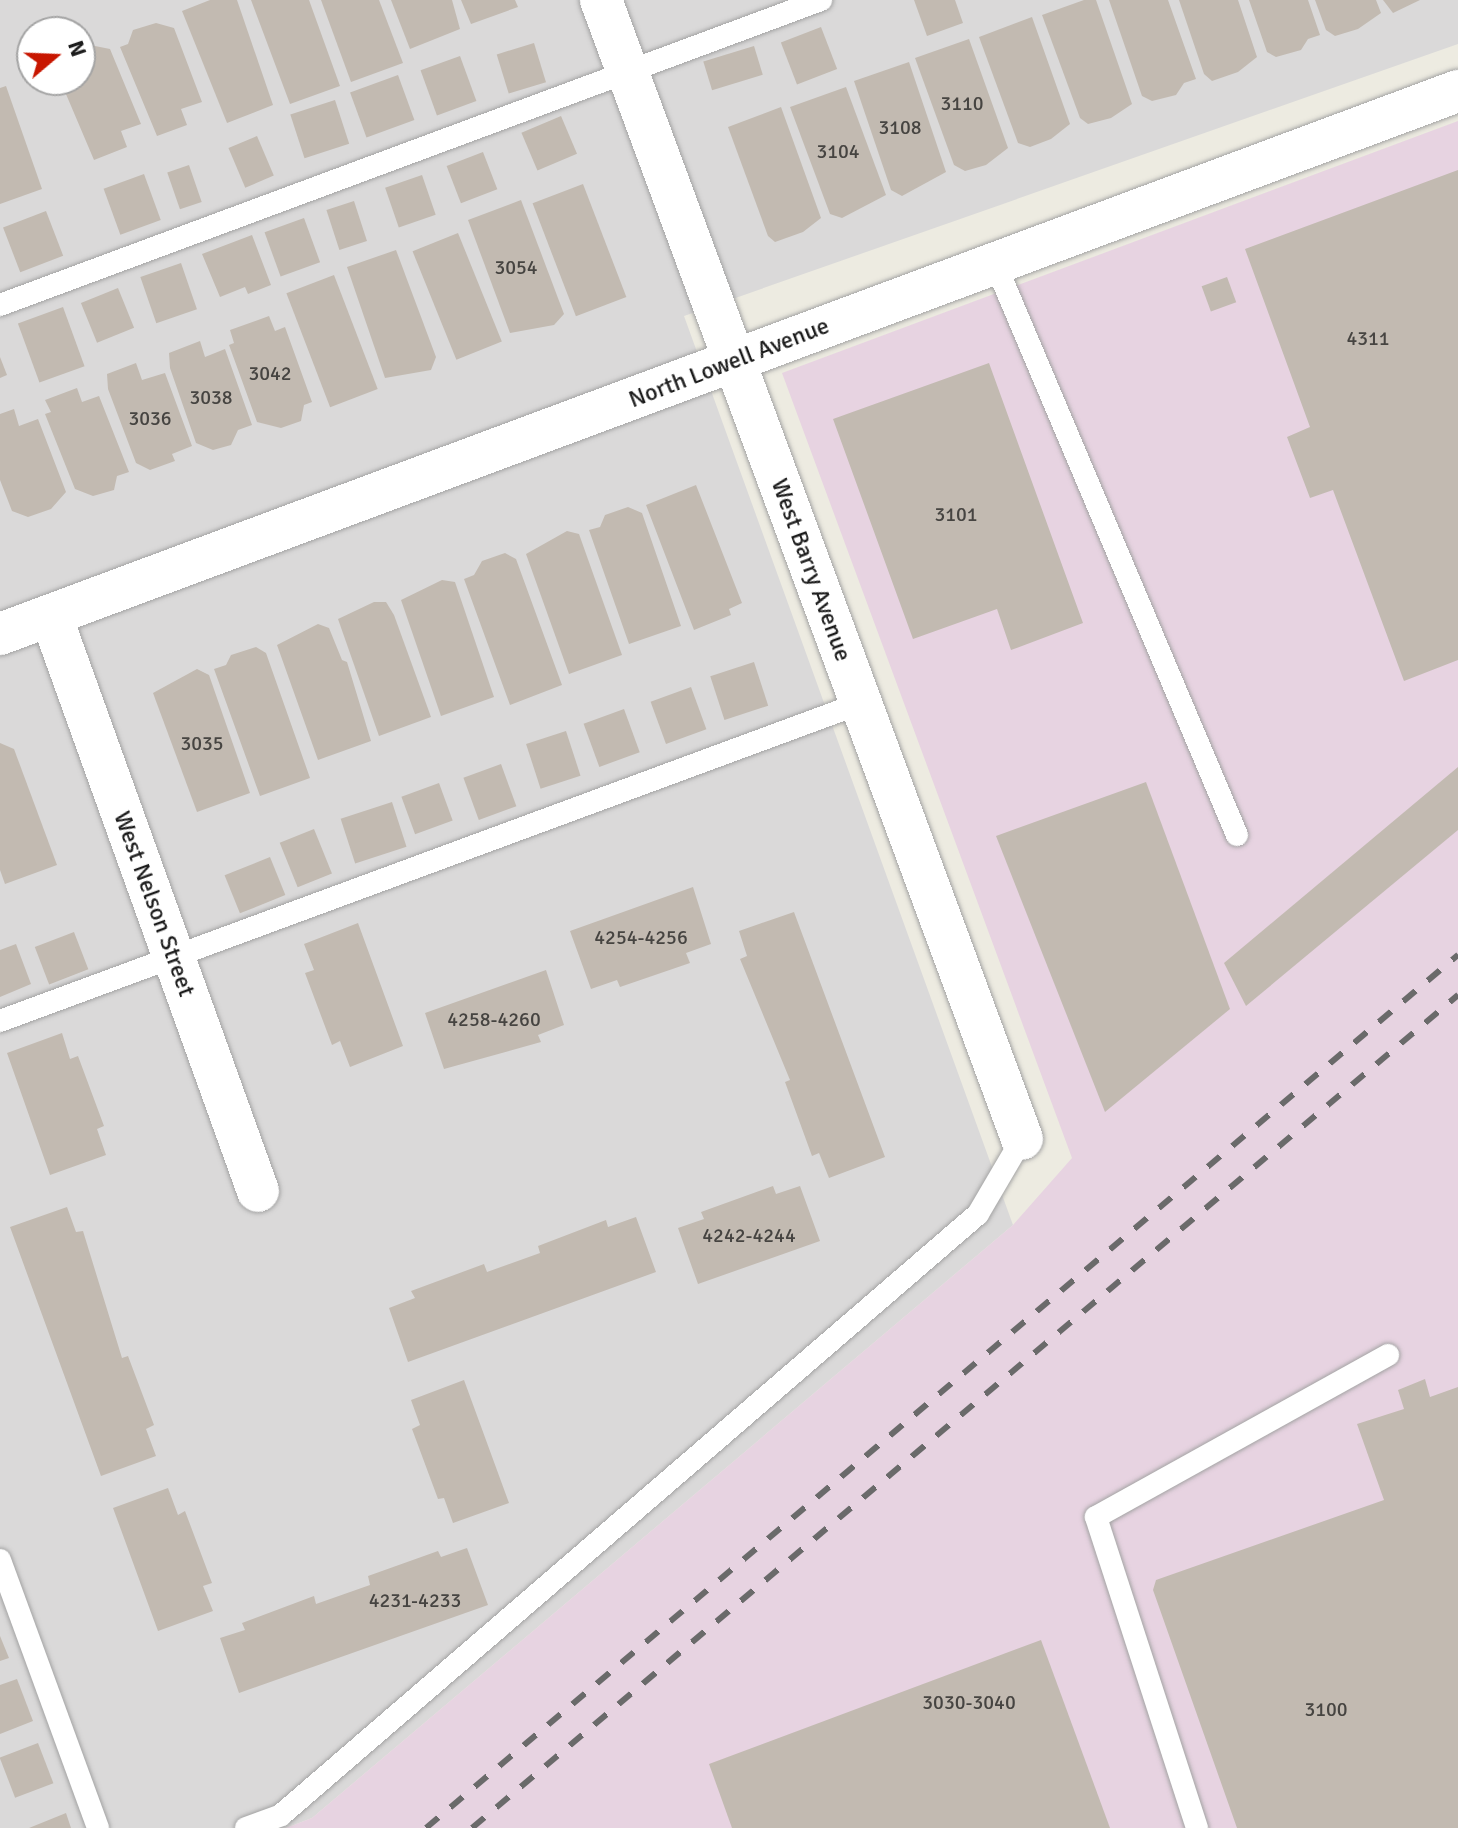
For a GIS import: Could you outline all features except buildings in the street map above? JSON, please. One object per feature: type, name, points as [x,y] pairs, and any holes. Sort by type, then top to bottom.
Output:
[{"type":"street","name":"West Barry Avenue","points":[[601,0],[1022,1139]]},
{"type":"street","name":"North Lowell Avenue","points":[[0,634],[1458,91]]},
{"type":"street","name":"West Nelson Street","points":[[51,616],[258,1191]]},
{"type":"lane","points":[[0,305],[821,0]]},
{"type":"lane","points":[[995,263],[1237,835]]},
{"type":"lane","points":[[0,1021],[861,703]]},
{"type":"lane","points":[[246,1828],[281,1815],[978,1214],[1022,1139]]},
{"type":"lane","points":[[1197,1828],[1096,1517],[1388,1355]]},
{"type":"lane","points":[[0,1560],[98,1828]]},
{"type":"shaded area","points":[[0,0],[1458,0],[1458,44],[684,316],[1013,1225],[312,1818],[286,1828],[0,1828]]},
{"type":"shaded area","points":[[1458,121],[1458,1828],[286,1828],[312,1818],[1013,1225],[1072,1158],[782,373]]},
{"type":"railway","points":[[426,1828],[1458,955]]},
{"type":"railway","points":[[472,1828],[1458,995]]}]
